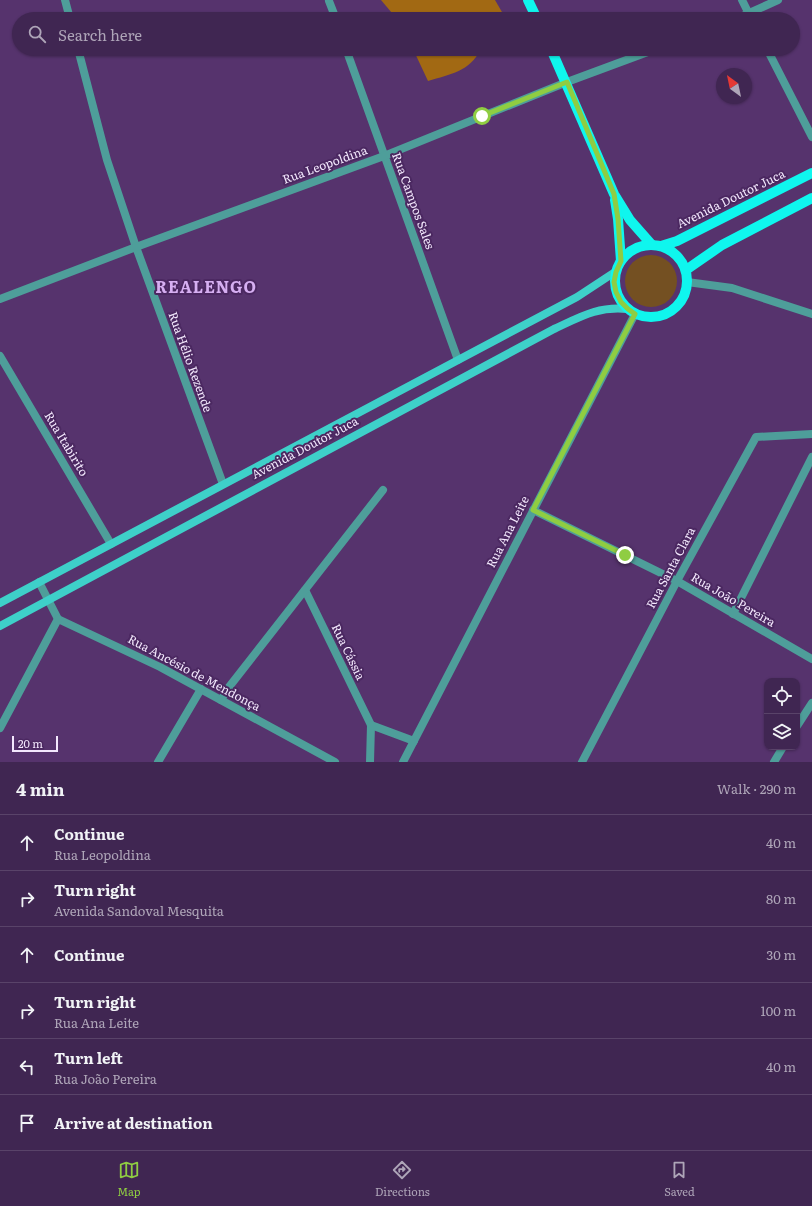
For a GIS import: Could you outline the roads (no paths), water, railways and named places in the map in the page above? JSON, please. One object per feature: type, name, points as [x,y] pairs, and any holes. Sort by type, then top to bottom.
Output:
[{"type":"main road","points":[[528,0],[534,12]]},
{"type":"main road","points":[[554,56],[567,82],[614,194],[630,220],[656,245],[672,251],[680,259],[686,270],[688,282],[685,294],[679,304],[670,312],[659,316],[646,317],[631,311],[621,302],[616,292],[614,282],[616,272],[621,261],[629,252],[639,246],[656,245]]},
{"type":"main road","name":"Avenida Doutor Juca","points":[[656,245],[677,241],[812,173]]},
{"type":"main road","points":[[614,194],[618,219],[621,261]]},
{"type":"main road","points":[[686,270],[722,245],[812,198]]},
{"type":"main road","name":"Avenida Doutor Juca","points":[[0,604],[577,297],[616,272]]},
{"type":"main road","name":"Avenida Doutor Juca","points":[[0,626],[554,330],[591,312],[615,308],[631,311]]},
{"type":"street","points":[[65,0],[68,12]]},
{"type":"street","points":[[742,0],[748,12]]},
{"type":"street","points":[[758,12],[778,0]]},
{"type":"street","points":[[329,1],[333,12]]},
{"type":"street","name":"Rua Hélio Rezende","points":[[80,56],[107,160],[136,247],[223,484]]},
{"type":"street","name":"Rua Campos Sales","points":[[348,56],[458,360]]},
{"type":"street","name":"Rua Leopoldina","points":[[0,299],[136,247],[384,156],[567,82],[637,56]]},
{"type":"street","points":[[771,56],[812,137]]},
{"type":"street","points":[[688,282],[732,288],[812,314]]},
{"type":"street","name":"Rua Ana Leite","points":[[403,762],[533,510],[631,311]]},
{"type":"street","name":"Rua Itabirito","points":[[0,356],[111,544]]},
{"type":"street","name":"Rua Santa Clara","points":[[582,762],[677,581],[756,436],[812,434]]},
{"type":"street","points":[[733,614],[812,457]]},
{"type":"street","points":[[221,700],[383,490]]},
{"type":"street","name":"Rua João Pereira","points":[[533,510],[677,581],[812,659]]},
{"type":"street","points":[[0,728],[58,619],[39,582]]},
{"type":"street","name":"Rua Cássia","points":[[305,590],[371,725],[370,762]]},
{"type":"street","name":"Rua Ancésio de Mendonça","points":[[58,619],[160,667],[335,762]]},
{"type":"street","points":[[158,762],[201,689]]},
{"type":"street","points":[[800,721],[812,703]]},
{"type":"street","points":[[371,725],[414,741]]},
{"type":"street","points":[[774,762],[781,750]]},
{"type":"district","name":"REALENGO","points":[[206,287]]}]
